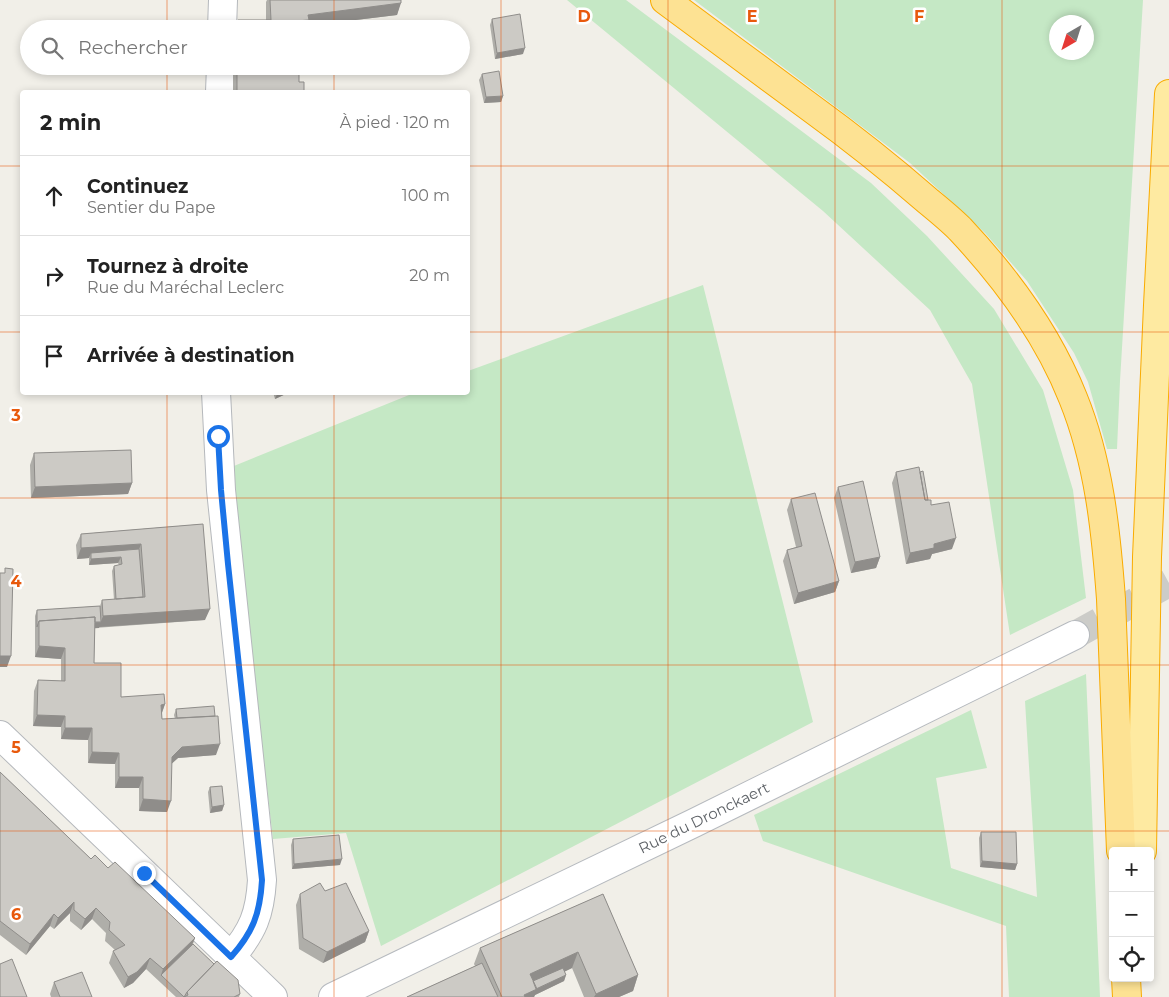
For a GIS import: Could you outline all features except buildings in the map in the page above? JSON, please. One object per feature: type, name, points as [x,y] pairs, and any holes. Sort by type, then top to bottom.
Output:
[{"type":"highway","points":[[665,0],[863,147],[959,228],[998,271],[1023,305],[1054,357],[1073,399],[1089,445],[1101,500],[1112,599],[1121,847]]},
{"type":"highway","points":[[1142,847],[1147,557],[1169,94]]},
{"type":"highway","points":[[1126,982],[1127,997]]},
{"type":"highway","points":[[1139,997],[1140,982]]},
{"type":"street","points":[[222,20],[223,0]]},
{"type":"street","points":[[220,90],[221,75]]},
{"type":"street","points":[[216,395],[221,490],[262,880],[260,902],[253,927],[231,957]]},
{"type":"street","name":"Rue du Dronckaert","points":[[333,997],[694,823],[1074,635]]},
{"type":"street","points":[[0,735],[273,997]]},
{"type":"green space","points":[[567,0],[626,0],[871,183],[927,236],[994,309],[1043,390],[1073,490],[1086,598],[1010,635],[972,384],[930,310],[823,211]]},
{"type":"green space","points":[[694,0],[1143,0],[1117,449],[1107,449],[1088,382],[1074,353],[1027,281],[985,233],[910,163]]},
{"type":"green space","points":[[703,285],[813,722],[381,946],[346,833],[273,839],[229,468],[409,395],[470,395],[470,370]]},
{"type":"green space","points":[[1086,674],[1100,997],[1009,997],[1006,926],[763,841],[754,815],[971,710],[987,768],[936,778],[951,868],[1037,897],[1025,701]]},
{"type":"tunnel","points":[[1075,635],[1169,583]]},
{"type":"route","points":[[144,873],[231,957],[253,927],[261,895],[262,880],[228,564],[218,436]]}]
